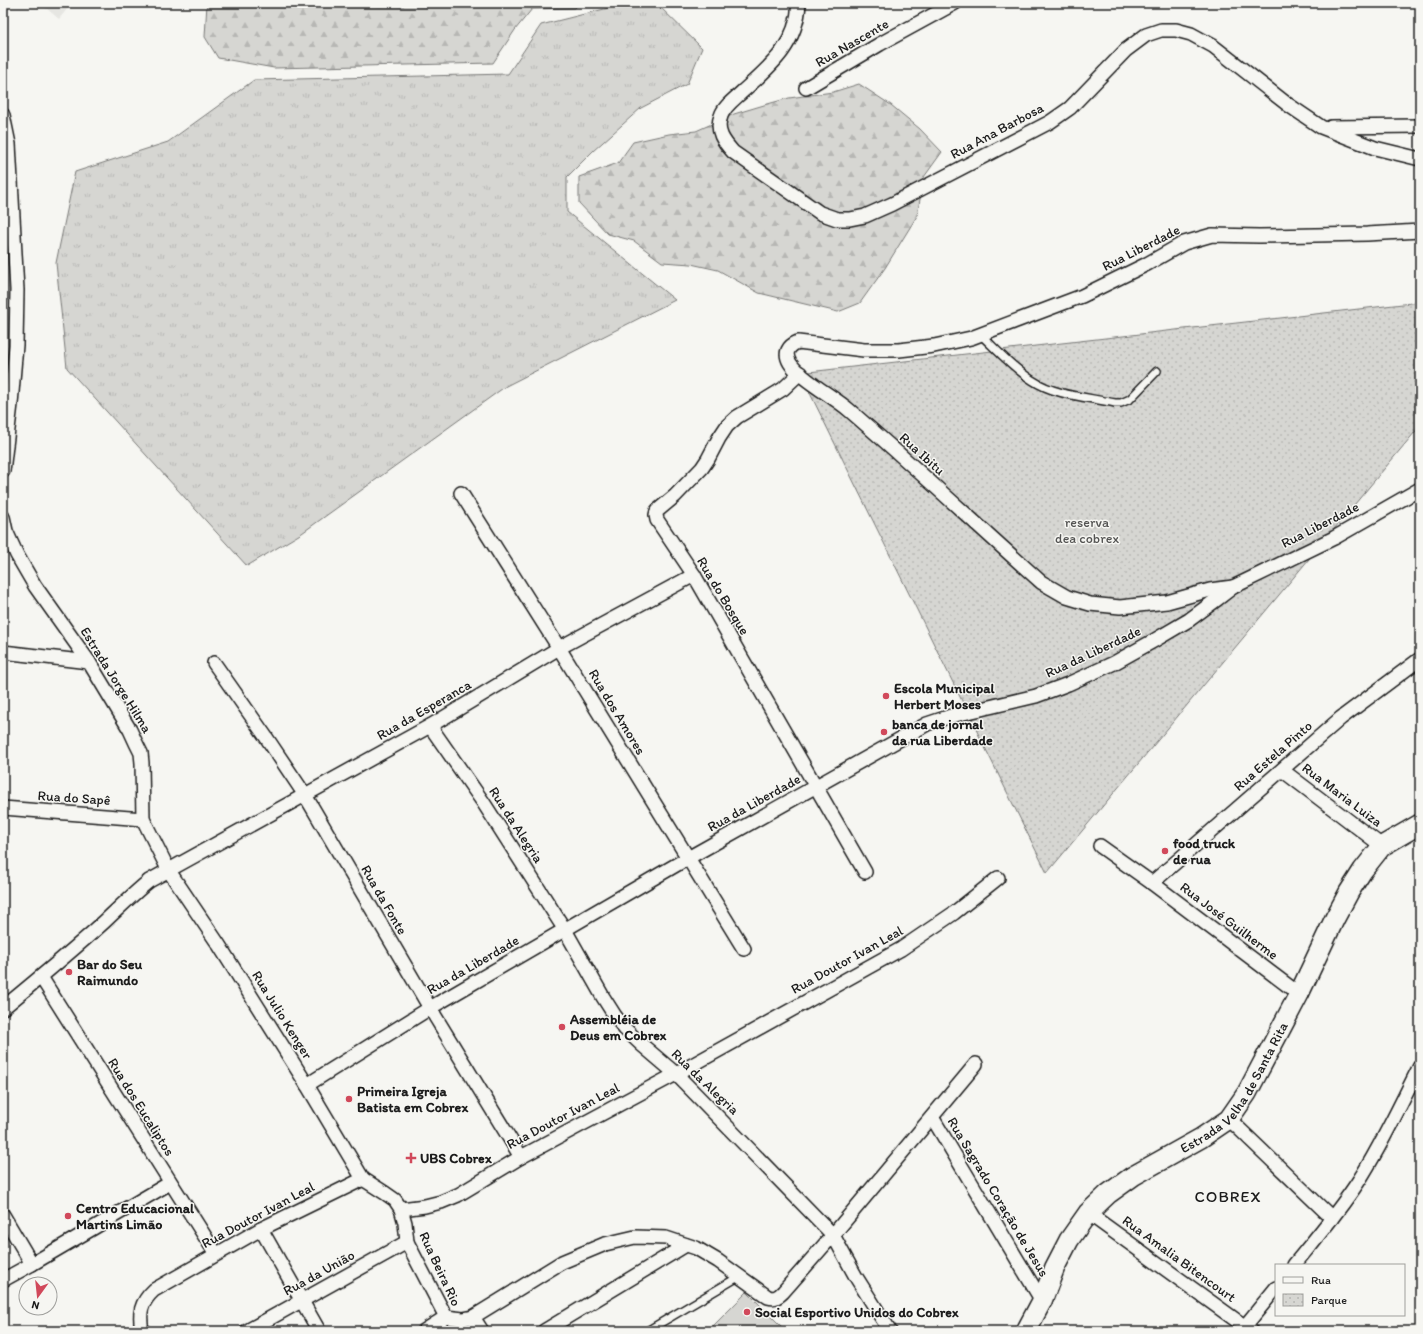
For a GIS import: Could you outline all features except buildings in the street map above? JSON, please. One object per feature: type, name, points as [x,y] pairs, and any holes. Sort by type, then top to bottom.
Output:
[{"type":"street","name":"Rua Ana Barbosa","points":[[799,3],[798,16],[794,32],[782,52],[721,115],[719,123],[720,131],[722,139],[733,152],[820,213],[837,219],[850,219],[865,216],[892,204],[1050,122],[1070,108],[1126,50],[1146,34],[1161,30],[1176,30],[1191,34],[1213,46],[1287,104],[1321,127],[1375,148],[1420,159]]},
{"type":"street","name":"Rua Nascente","points":[[806,88],[880,44],[955,3]]},
{"type":"street","points":[[3,114],[9,144],[17,290],[16,345],[3,471]]},
{"type":"street","points":[[1321,127],[1420,126]]},
{"type":"street","name":"Rua Liberdade","points":[[981,335],[1082,296],[1147,264],[1184,243],[1212,235],[1352,234],[1420,231]]},
{"type":"street","name":"Rua Ibitu","points":[[981,335],[934,346],[899,350],[864,350],[798,342],[791,344],[788,349],[787,356],[790,363],[800,374],[847,409],[1040,582],[1067,597],[1090,604],[1120,607],[1167,602],[1210,590],[1232,587]]},
{"type":"street","name":"Rua do Bosque","points":[[800,374],[783,389],[737,417],[727,426],[718,438],[702,468],[676,496],[657,511],[656,515],[657,520],[694,575],[865,872]]},
{"type":"street","name":"Rua Liberdade","points":[[1232,587],[1334,538],[1420,489]]},
{"type":"street","name":"Rua dos Amores","points":[[461,494],[560,648],[744,949]]},
{"type":"street","name":"Estrada Jorge Hilma","points":[[3,517],[6,531],[35,586],[89,662],[130,730],[141,753],[143,819],[169,871]]},
{"type":"street","name":"Rua da Esperanca","points":[[3,1008],[41,977],[149,881],[430,726],[560,648],[694,575]]},
{"type":"street","name":"Rua da Liberdade","points":[[307,1085],[430,1008],[688,858],[927,724],[951,716],[1036,696],[1068,684],[1114,663],[1156,640],[1189,620],[1232,587]]},
{"type":"street","points":[[3,652],[89,662]]},
{"type":"street","name":"Rua Estela Pinto","points":[[1152,883],[1341,718],[1420,659]]},
{"type":"street","name":"Rua da Fonte","points":[[214,663],[266,737],[304,795],[430,1008],[521,1157]]},
{"type":"street","name":"Rua da Alegria","points":[[430,726],[483,802],[565,930],[615,1016],[637,1040],[676,1074],[833,1235],[856,1277],[890,1331]]},
{"type":"street","name":"Rua Maria Luiza","points":[[1282,770],[1382,846]]},
{"type":"street","name":"Rua do Sapê","points":[[3,808],[143,819]]},
{"type":"street","name":"Estrada Velha de Santa Rita","points":[[1026,1331],[1042,1301],[1058,1260],[1069,1240],[1088,1213],[1108,1194],[1133,1176],[1201,1138],[1229,1118],[1248,1093],[1299,994],[1335,918],[1363,870],[1382,846],[1420,824]]},
{"type":"street","name":"Rua José Guilherme","points":[[1100,846],[1152,883],[1299,994]]},
{"type":"street","name":"Rua Julio Kenger","points":[[169,871],[219,945],[307,1085],[363,1179]]},
{"type":"street","name":"Rua Doutor Ivan Leal","points":[[401,1209],[441,1202],[458,1194],[521,1157],[676,1074],[902,949],[954,913],[998,878]]},
{"type":"street","name":"Rua dos Eucaliptos","points":[[41,977],[216,1254]]},
{"type":"street","points":[[932,1117],[976,1064]]},
{"type":"street","points":[[1295,1264],[1332,1218],[1376,1152],[1420,1066]]},
{"type":"street","name":"Rua Sagrado Coração de Jesus","points":[[740,1276],[768,1297],[773,1299],[778,1297],[833,1235],[932,1117],[1042,1301]]},
{"type":"street","points":[[1229,1118],[1332,1218]]},
{"type":"street","points":[[363,1179],[385,1192],[395,1200],[401,1209]]},
{"type":"street","name":"Rua Doutor Ivan Leal","points":[[142,1331],[140,1319],[142,1307],[146,1298],[154,1290],[262,1229],[363,1179]]},
{"type":"street","points":[[3,1280],[170,1183]]},
{"type":"street","name":"Rua Beira Rio","points":[[401,1209],[405,1223],[407,1242],[446,1317],[424,1331]]},
{"type":"street","name":"Rua Amalia Bitencourt","points":[[1088,1213],[1246,1329]]},
{"type":"street","points":[[3,1215],[32,1264]]},
{"type":"street","points":[[262,1229],[319,1331]]},
{"type":"street","points":[[446,1317],[463,1319],[473,1316],[562,1262],[605,1244],[635,1237],[666,1238],[696,1248],[718,1260],[740,1276]]},
{"type":"street","name":"Rua da União","points":[[247,1331],[407,1242]]},
{"type":"street","points":[[544,1331],[686,1245]]},
{"type":"street","points":[[1246,1329],[1275,1289]]},
{"type":"street","points":[[473,1316],[482,1331]]},
{"type":"lane","points":[[981,335],[1032,380],[1056,391],[1121,403],[1130,399],[1157,371]]},
{"type":"lane","points":[[647,1331],[740,1276]]},
{"type":"shaded area","points":[[40,3],[72,3],[59,19]]},
{"type":"green space","points":[[207,3],[580,3],[575,8],[532,9],[515,30],[493,63],[274,68],[218,58],[205,37]]},
{"type":"green space","points":[[628,3],[656,3],[702,48],[687,84],[641,108],[593,151],[567,177],[567,212],[675,300],[506,386],[302,533],[247,566],[67,368],[56,263],[75,172],[168,142],[254,80],[508,74],[541,25]]},
{"type":"green space","points":[[859,84],[891,105],[920,129],[942,152],[924,177],[917,216],[885,268],[860,303],[838,312],[759,293],[718,270],[691,264],[662,262],[634,241],[608,234],[579,203],[579,177],[618,163],[633,142],[669,134],[696,131],[734,114],[764,105],[789,98],[833,92]]},
{"type":"green space","name":"reserva dea cobrex","points":[[1420,302],[1420,426],[1047,873],[800,373]]},
{"type":"green space","name":"Social Esportivo Unidos do Cobrex","points":[[747,1292],[786,1331],[708,1331]]},
{"type":"place","name":"Escola Municipal Herbert Moses","points":[[886,696]]},
{"type":"place","name":"banca de jornal da rua Liberdade","points":[[884,732]]},
{"type":"place","name":"food truck de rua","points":[[1165,851]]},
{"type":"place","name":"Bar do Seu Raimundo","points":[[69,972]]},
{"type":"place","name":"Assembléia de Deus em Cobrex","points":[[562,1027]]},
{"type":"place","name":"Primeira Igreja Batista em Cobrex","points":[[349,1099]]},
{"type":"place","name":"UBS Cobrex","points":[[411,1158]]},
{"type":"place","name":"Centro Educacional Martins Limão","points":[[68,1216]]},
{"type":"place","name":"Social Esportivo Unidos do Cobrex","points":[[747,1312]]},
{"type":"district","name":"COBREX","points":[[1228,1196]]}]
